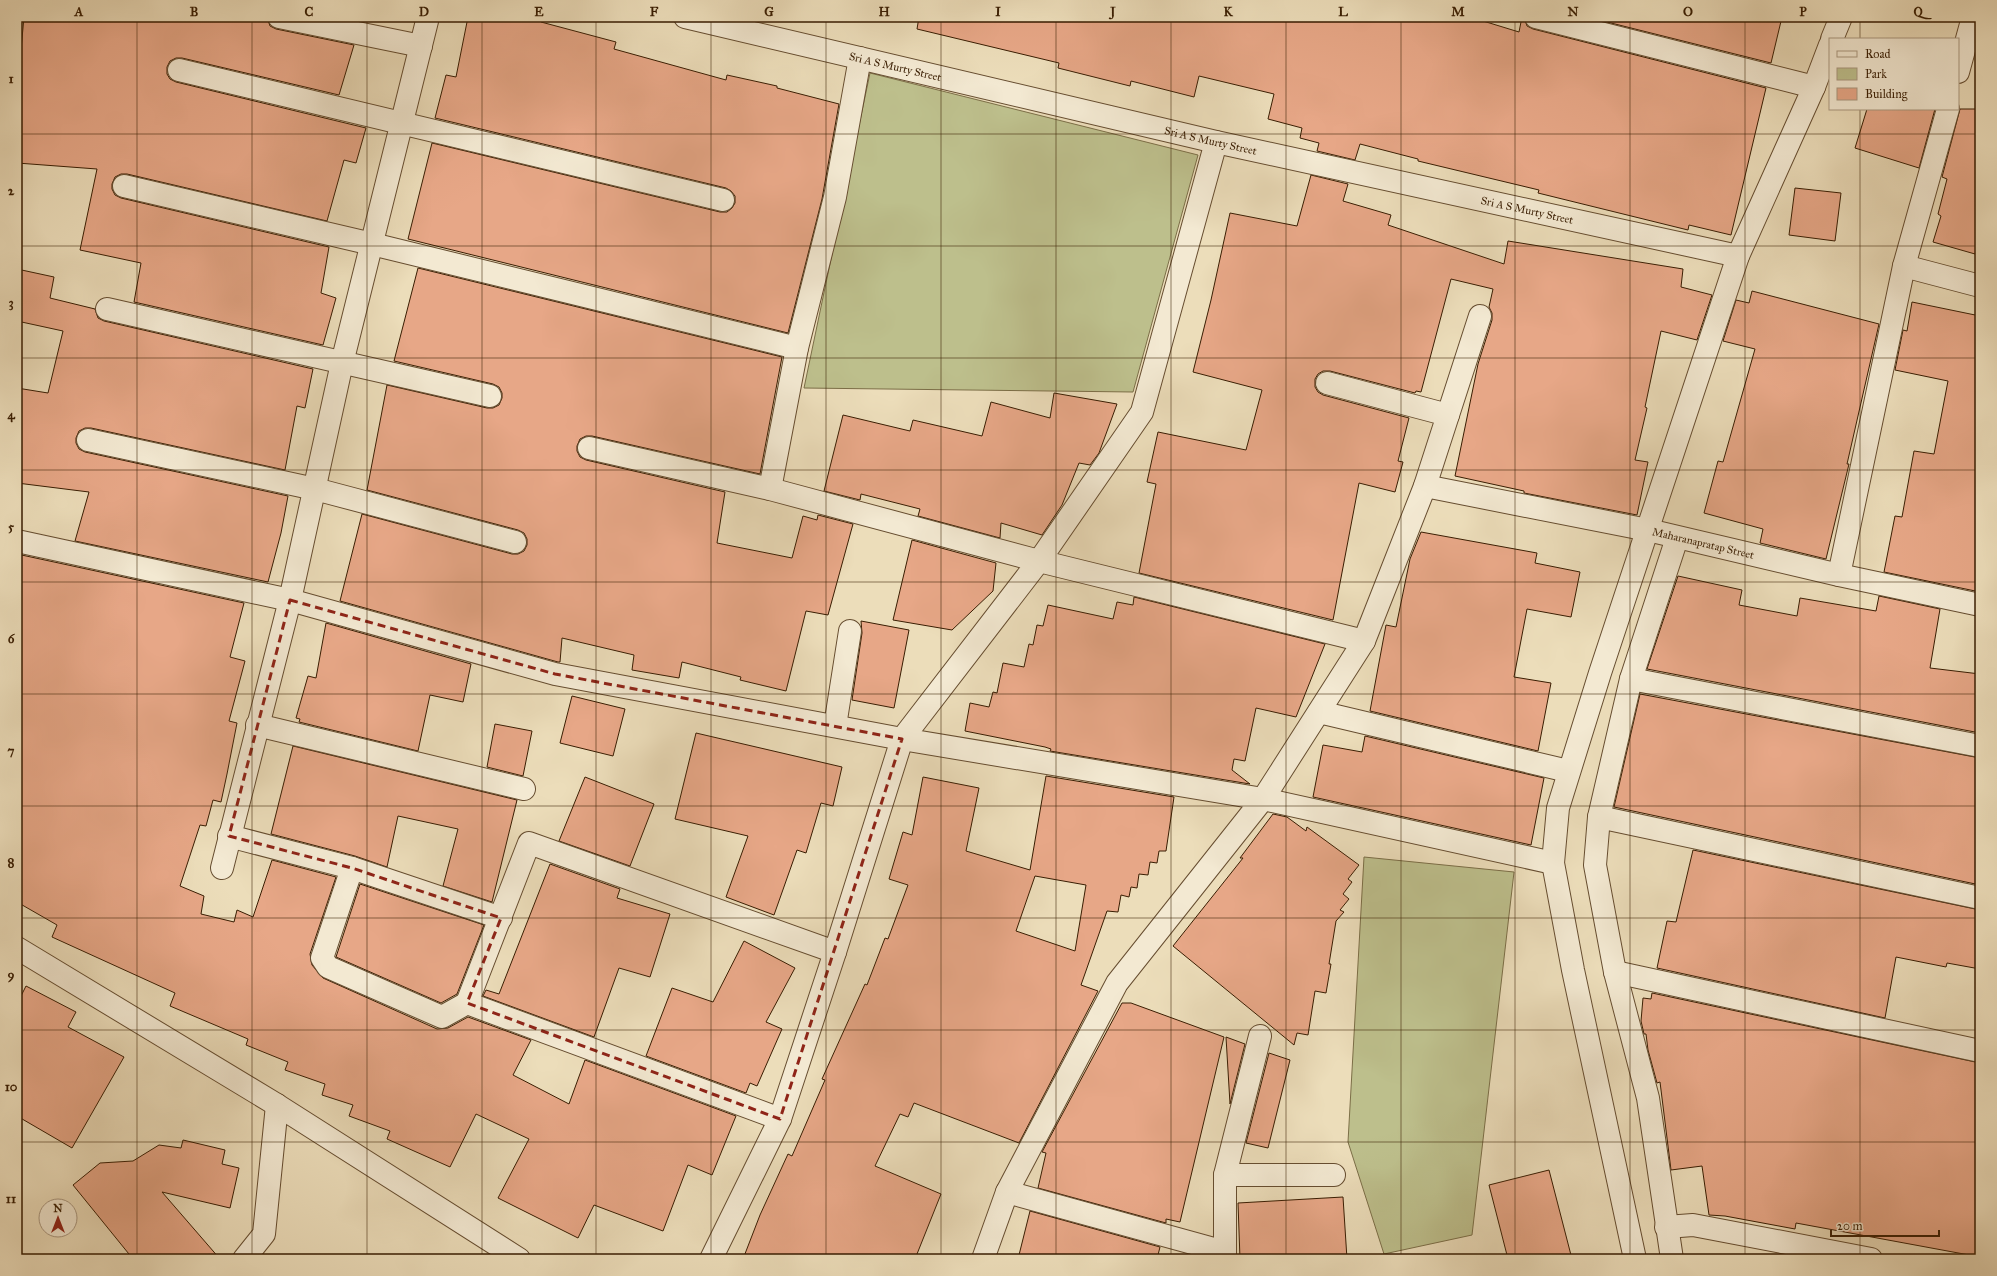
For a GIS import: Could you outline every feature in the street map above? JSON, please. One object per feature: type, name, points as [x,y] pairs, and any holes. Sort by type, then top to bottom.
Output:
[{"type":"street","points":[[279,17],[421,46]]},
{"type":"street","points":[[222,868],[257,725],[290,600],[342,364],[428,17]]},
{"type":"street","name":"Sri A S Murty Street","points":[[685,17],[1216,142],[1738,256]]},
{"type":"street","points":[[1536,17],[1814,87]]},
{"type":"street","points":[[1832,38],[1841,17]]},
{"type":"street","points":[[1959,68],[1973,17]]},
{"type":"street","points":[[1635,1259],[1573,970],[1553,863],[1558,808],[1568,771],[1738,256],[1814,87],[1829,48]]},
{"type":"street","points":[[770,489],[797,348],[836,197],[860,58]]},
{"type":"street","points":[[179,70],[723,200]]},
{"type":"street","points":[[1839,575],[1904,266],[1948,110]]},
{"type":"street","points":[[711,1259],[780,1119],[836,952],[902,739],[1039,561],[1142,412],[1216,142]]},
{"type":"street","points":[[124,186],[372,244],[797,348]]},
{"type":"street","points":[[1904,266],[1980,286]]},
{"type":"street","points":[[107,309],[342,364],[490,396]]},
{"type":"street","points":[[983,1259],[1007,1192],[1117,983],[1263,800],[1364,641],[1425,486],[1480,316]]},
{"type":"street","points":[[1327,383],[1448,415]]},
{"type":"street","points":[[88,440],[315,489],[515,542]]},
{"type":"street","points":[[589,448],[770,489],[1039,561],[1364,641]]},
{"type":"street","name":"Maharanapratap Street","points":[[1425,486],[1648,530],[1839,575],[1980,605]]},
{"type":"street","points":[[1672,1259],[1666,1227],[1648,1098],[1615,972],[1595,865],[1599,817],[1631,679],[1677,538]]},
{"type":"street","points":[[17,541],[290,600],[556,674],[902,739],[1263,800],[1553,863]]},
{"type":"street","points":[[835,726],[850,631]]},
{"type":"street","points":[[1631,679],[1980,746]]},
{"type":"street","points":[[1319,712],[1568,771]]},
{"type":"street","points":[[257,725],[524,789]]},
{"type":"street","points":[[1599,817],[1980,898]]},
{"type":"street","points":[[229,836],[352,868],[500,918]]},
{"type":"street","points":[[352,868],[322,958],[328,967],[442,1017],[467,1003],[529,843],[836,952]]},
{"type":"street","points":[[17,948],[277,1105],[519,1259]]},
{"type":"street","points":[[1615,972],[1980,1051]]},
{"type":"street","points":[[467,1003],[780,1119]]},
{"type":"street","points":[[1007,1192],[1225,1256],[1225,1175],[1260,1036]]},
{"type":"street","points":[[244,1259],[264,1234],[277,1105]]},
{"type":"street","points":[[1225,1175],[1334,1175]]},
{"type":"street","points":[[1666,1227],[1693,1225],[1871,1259]]},
{"type":"highlighted area","points":[[290,600],[555,674],[902,739],[780,1119],[467,1003],[501,918],[352,868],[229,836]]},
{"type":"green space","points":[[870,73],[1198,155],[1133,392],[804,388]]},
{"type":"green space","points":[[1364,857],[1514,872],[1472,1235],[1384,1254],[1348,1142]]},
{"type":"building","points":[[24,17],[267,17],[270,26],[276,29],[354,45],[339,95],[182,58],[176,58],[170,61],[167,67],[167,74],[170,79],[176,82],[366,128],[356,163],[344,160],[327,221],[127,174],[121,174],[115,177],[112,184],[112,189],[115,195],[121,198],[329,247],[321,293],[336,298],[323,345],[134,302],[141,263],[80,250],[97,169],[17,163],[17,71],[19,71]]},
{"type":"building","points":[[341,17],[363,17],[361,21]]},
{"type":"building","points":[[468,17],[542,17],[541,22],[616,42],[614,49],[726,80],[727,75],[777,86],[777,88],[839,104],[822,199],[788,333],[408,239],[432,143],[720,212],[727,212],[735,203],[735,196],[726,188],[435,118],[446,75],[456,77]]},
{"type":"building","points":[[919,17],[1470,17],[1519,32],[1522,17],[1524,17],[1527,26],[1533,29],[1766,88],[1731,235],[1689,225],[1688,230],[1538,193],[1539,190],[1418,161],[1418,159],[1360,144],[1355,160],[1317,151],[1319,143],[1300,138],[1302,128],[1268,119],[1274,94],[1199,76],[1194,97],[1131,81],[1130,86],[1058,68],[1059,63],[917,29]]},
{"type":"building","points":[[1587,17],[1782,17],[1771,63]]},
{"type":"building","points":[[1960,109],[1980,109],[1980,238],[1975,254],[1933,242],[1941,216],[1938,214],[1947,179],[1942,177]]},
{"type":"building","points":[[1867,110],[1935,110],[1919,168],[1855,148]]},
{"type":"building","points":[[1311,175],[1348,184],[1343,201],[1391,215],[1388,225],[1504,264],[1508,241],[1683,269],[1681,287],[1712,295],[1697,340],[1661,331],[1645,407],[1647,408],[1635,460],[1648,462],[1637,515],[1524,493],[1524,491],[1455,476],[1478,364],[1492,320],[1492,313],[1489,307],[1493,289],[1451,279],[1421,392],[1416,391],[1415,393],[1330,371],[1323,371],[1318,374],[1315,379],[1315,387],[1318,392],[1323,395],[1409,418],[1398,461],[1403,462],[1395,492],[1359,483],[1333,620],[1139,573],[1156,484],[1147,482],[1158,432],[1246,450],[1262,390],[1193,372],[1211,300],[1230,213],[1297,226]]},
{"type":"building","points":[[1795,188],[1841,193],[1835,241],[1789,235]]},
{"type":"building","points":[[418,268],[782,357],[760,474],[592,436],[586,436],[580,439],[577,446],[577,451],[580,457],[586,460],[725,492],[717,543],[792,558],[803,516],[817,520],[818,515],[853,524],[828,615],[806,611],[786,691],[740,680],[741,677],[682,662],[679,678],[632,670],[634,655],[562,638],[560,662],[558,662],[340,601],[362,514],[512,554],[518,554],[524,551],[527,545],[527,539],[524,533],[518,530],[367,490],[387,385],[487,408],[493,408],[499,405],[502,398],[502,393],[499,387],[493,384],[394,361]]},
{"type":"building","points":[[17,269],[54,277],[50,298],[95,309],[98,318],[104,321],[313,369],[305,408],[297,406],[285,470],[91,428],[85,428],[79,431],[76,438],[76,443],[79,449],[85,452],[288,496],[281,533],[268,582],[75,541],[89,492],[17,483],[17,388],[48,393],[63,331],[17,321]]},
{"type":"building","points":[[1752,291],[1879,324],[1847,464],[1849,464],[1826,559],[1760,543],[1763,529],[1704,513],[1718,461],[1723,462],[1755,349],[1723,341],[1736,300],[1749,303]]},
{"type":"building","points":[[1912,302],[1980,316],[1980,592],[1884,572],[1895,516],[1902,517],[1914,451],[1934,454],[1948,381],[1895,370],[1903,330],[1907,331]]},
{"type":"building","points":[[1054,393],[1117,404],[1099,453],[1090,465],[1079,463],[1062,505],[1042,535],[1001,523],[1000,538],[918,516],[920,509],[861,494],[860,500],[824,491],[843,415],[910,431],[913,420],[982,436],[991,402],[1050,418]]},
{"type":"building","points":[[1421,532],[1537,553],[1535,563],[1580,572],[1571,617],[1527,609],[1514,677],[1551,683],[1538,751],[1370,711],[1386,625],[1396,627],[1410,559]]},
{"type":"building","points":[[912,540],[996,563],[993,591],[952,630],[893,620]]},
{"type":"building","points":[[17,554],[244,603],[230,657],[245,661],[229,721],[237,723],[221,802],[213,800],[206,826],[200,825],[180,886],[204,896],[201,914],[234,922],[237,910],[253,917],[272,860],[336,877],[310,954],[312,965],[323,978],[437,1029],[448,1028],[468,1017],[531,1040],[513,1075],[569,1104],[585,1060],[736,1116],[712,1175],[688,1165],[663,1231],[594,1205],[578,1238],[498,1198],[529,1139],[476,1114],[450,1167],[387,1139],[390,1131],[349,1116],[353,1105],[322,1095],[325,1084],[285,1070],[288,1062],[246,1045],[248,1039],[170,1006],[175,993],[52,937],[57,925],[17,902]]},
{"type":"building","points":[[1678,576],[1742,590],[1739,605],[1797,616],[1800,598],[1876,611],[1879,596],[1940,609],[1930,668],[1980,674],[1980,733],[1647,669]]},
{"type":"building","points":[[1134,597],[1325,644],[1296,717],[1256,708],[1245,761],[1234,759],[1232,770],[1250,784],[1050,751],[1051,749],[1045,747],[965,731],[970,703],[989,707],[993,692],[997,693],[1003,663],[1024,667],[1029,644],[1033,645],[1037,625],[1043,626],[1048,605],[1113,619],[1117,602],[1133,605]]},
{"type":"building","points":[[861,621],[909,630],[894,708],[852,700],[862,633]]},
{"type":"building","points":[[326,623],[471,664],[463,702],[430,695],[418,751],[299,722],[300,719],[296,718],[308,676],[316,678]]},
{"type":"building","points":[[1640,694],[1980,758],[1980,885],[1614,807]]},
{"type":"building","points":[[572,696],[625,709],[613,756],[560,743]]},
{"type":"building","points":[[495,724],[532,731],[523,776],[487,767]]},
{"type":"building","points":[[696,733],[842,767],[833,806],[821,803],[806,853],[797,850],[774,915],[726,897],[748,836],[675,819]]},
{"type":"building","points":[[1365,736],[1544,778],[1531,845],[1313,797],[1323,745],[1362,752]]},
{"type":"building","points":[[293,746],[517,800],[492,902],[443,886],[458,829],[398,816],[387,867],[355,856],[271,834]]},
{"type":"building","points":[[1046,776],[1174,797],[1166,851],[1159,851],[1157,863],[1150,862],[1148,875],[1139,874],[1137,888],[1131,887],[1129,897],[1121,895],[1118,912],[1107,911],[1081,985],[1098,991],[1019,1143],[914,1103],[908,1117],[900,1114],[875,1166],[941,1194],[915,1259],[743,1259],[760,1215],[788,1154],[792,1156],[825,1080],[822,1079],[865,984],[867,985],[885,938],[888,939],[908,885],[889,879],[903,832],[912,835],[923,777],[979,788],[966,851],[1030,870]],"holes":[[[1035,876],[1086,885],[1075,951],[1016,931]]]},
{"type":"building","points":[[585,777],[654,804],[630,866],[559,841]]},
{"type":"building","points":[[1273,814],[1287,817],[1306,831],[1307,827],[1359,865],[1348,879],[1352,882],[1343,894],[1349,899],[1340,910],[1344,912],[1336,921],[1326,993],[1315,991],[1308,1035],[1297,1033],[1294,1045],[1173,946],[1243,858],[1240,858]]},
{"type":"building","points":[[1693,850],[1980,910],[1980,969],[1947,963],[1946,967],[1896,957],[1885,1018],[1657,968],[1667,921],[1676,922]]},
{"type":"building","points":[[550,864],[620,889],[617,898],[670,914],[650,977],[619,968],[594,1037],[483,996],[486,990],[499,994]]},
{"type":"building","points":[[360,884],[484,925],[457,994],[441,1003],[336,957]]},
{"type":"building","points":[[744,941],[795,968],[766,1022],[782,1029],[757,1086],[750,1083],[746,1093],[646,1056],[672,988],[713,1002]]},
{"type":"building","points":[[26,986],[76,1012],[68,1027],[124,1057],[72,1148],[17,1116],[17,1004]]},
{"type":"building","points":[[1652,993],[1980,1063],[1980,1257],[1796,1223],[1795,1229],[1725,1216],[1709,1215],[1702,1166],[1671,1170],[1660,1082],[1657,1083],[1648,1050],[1646,1034],[1644,1034],[1641,1021],[1643,998],[1651,999]]},
{"type":"building","points":[[1122,1003],[1131,1003],[1224,1037],[1180,1222],[1166,1219],[1166,1223],[1038,1188],[1046,1153],[1042,1152]]},
{"type":"building","points":[[1226,1037],[1245,1044],[1230,1104]]},
{"type":"building","points":[[1269,1053],[1290,1060],[1268,1148],[1246,1143]]},
{"type":"building","points":[[183,1140],[225,1150],[222,1164],[239,1168],[230,1208],[162,1192],[220,1259],[133,1259],[73,1185],[100,1163],[133,1161],[159,1145],[181,1148]]},
{"type":"building","points":[[1549,1170],[1572,1259],[1508,1259],[1489,1185]]},
{"type":"building","points":[[1343,1197],[1347,1259],[1240,1259],[1238,1203]]},
{"type":"building","points":[[1030,1211],[1160,1247],[1157,1259],[1018,1259]]}]
